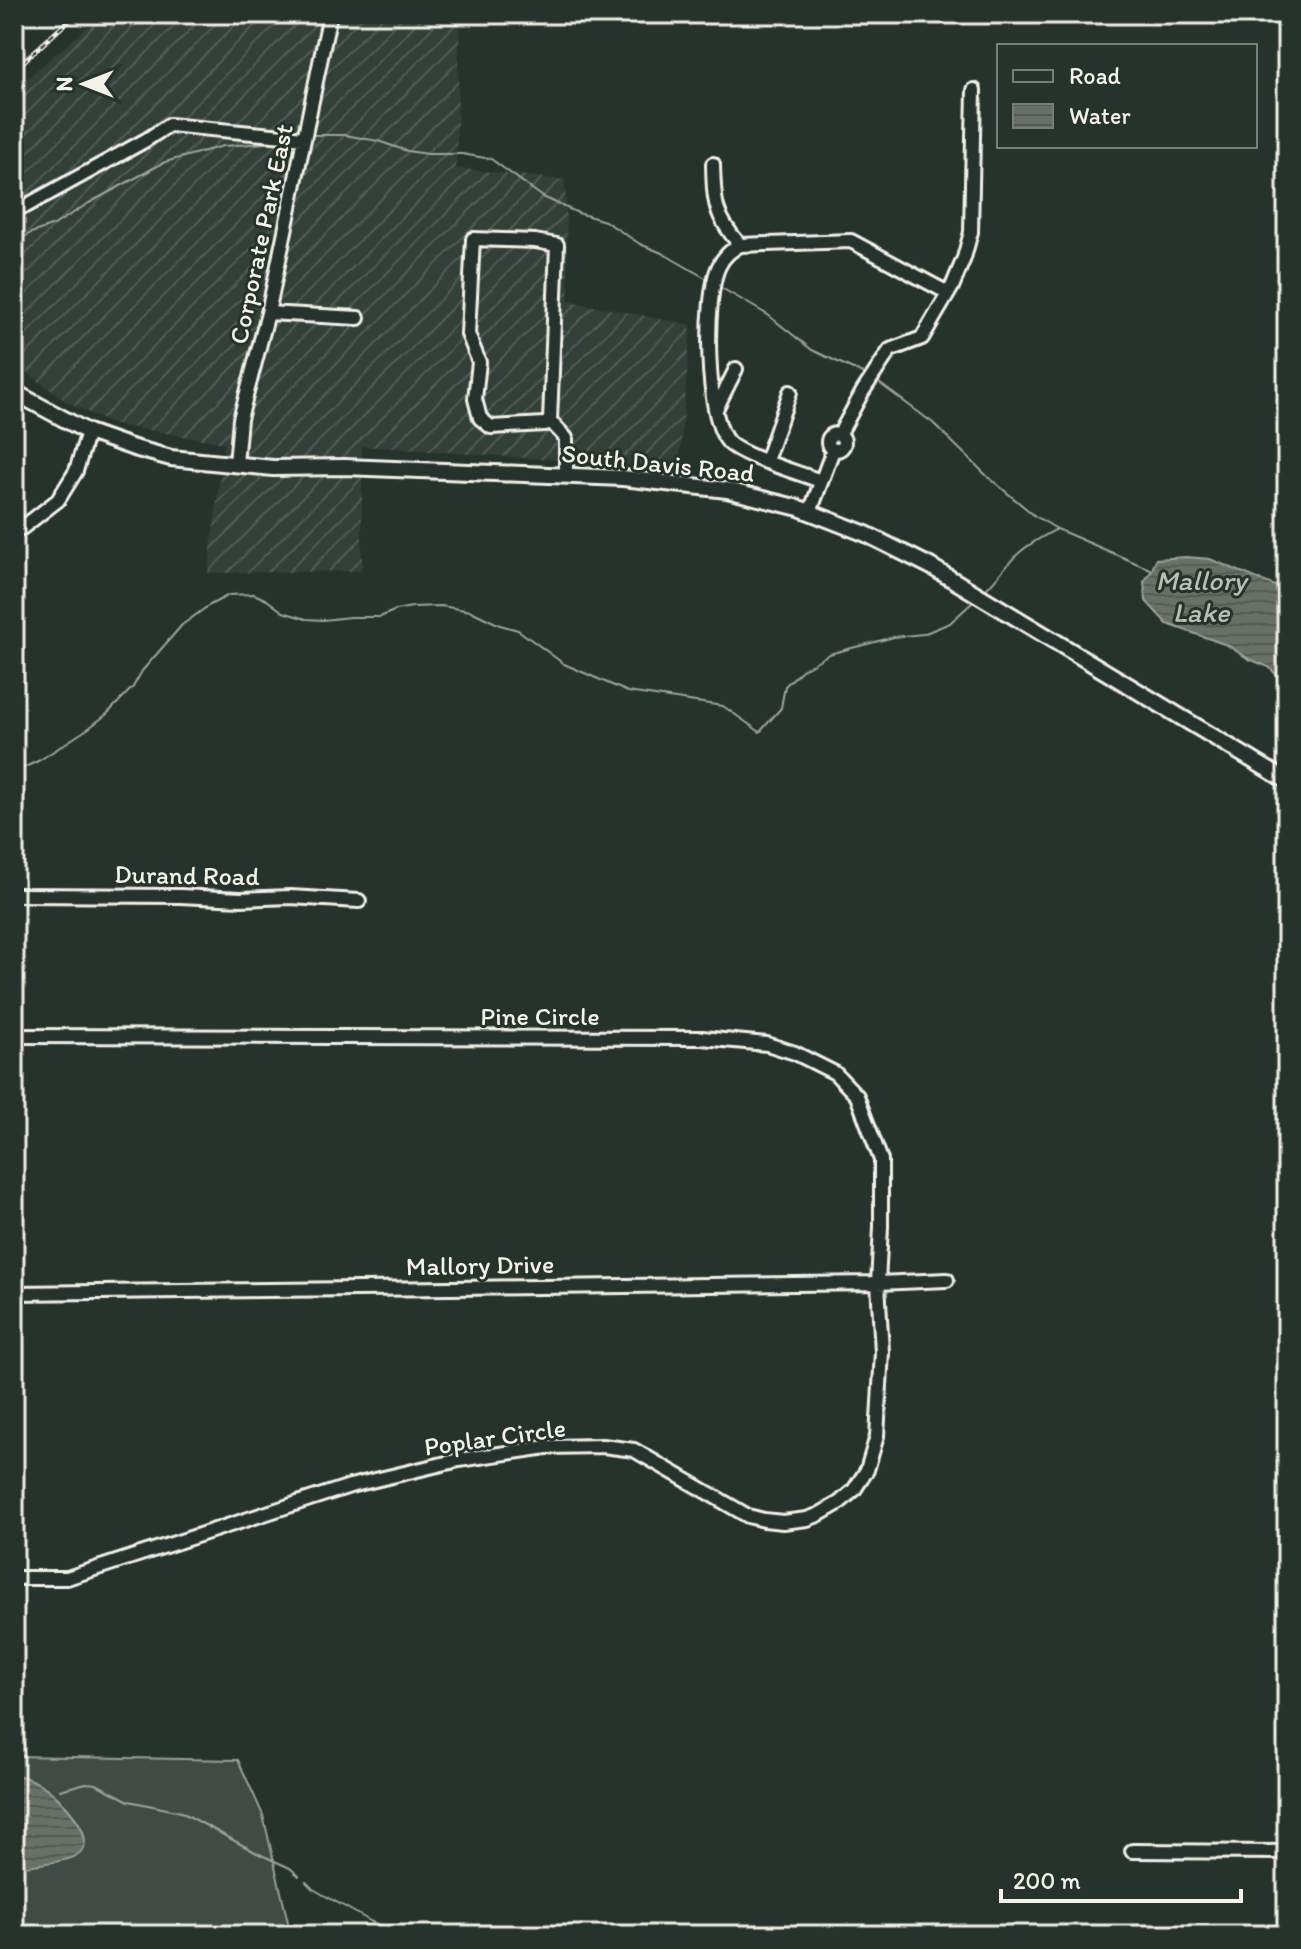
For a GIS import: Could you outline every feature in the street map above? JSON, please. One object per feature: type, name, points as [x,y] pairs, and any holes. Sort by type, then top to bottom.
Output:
[{"type":"main road","name":"South Davis Road","points":[[14,392],[88,432],[171,458],[273,468],[345,467],[623,478],[727,490],[765,498],[866,534],[930,566],[1287,781]]},
{"type":"street","name":"Corporate Park East","points":[[236,464],[240,419],[268,313],[330,14]]},
{"type":"street","points":[[810,512],[833,450],[829,441],[833,435],[839,435],[890,350],[922,338],[964,258],[971,232],[974,90]]},
{"type":"street","points":[[14,206],[26,206],[169,125],[304,138]]},
{"type":"street","points":[[713,164],[714,201],[726,229],[740,245]]},
{"type":"street","points":[[550,421],[545,424],[491,427],[480,418],[475,399],[479,362],[468,334],[473,239],[535,241],[557,245],[550,421],[566,438],[566,476]]},
{"type":"street","points":[[821,481],[749,455],[729,443],[720,428],[710,364],[712,291],[717,268],[727,253],[740,245],[851,241],[948,293]]},
{"type":"street","points":[[268,313],[358,318]]},
{"type":"street","points":[[716,409],[736,369]]},
{"type":"street","points":[[766,461],[790,392]]},
{"type":"street","points":[[14,529],[22,528],[58,500],[76,471],[88,432]]},
{"type":"street","name":"Durand Road","points":[[14,895],[290,897],[359,901]]},
{"type":"street","name":"Pine Circle","points":[[14,1036],[702,1038],[767,1044],[795,1053],[835,1073],[857,1096],[881,1160],[878,1283]]},
{"type":"street","name":"Mallory Drive","points":[[14,1293],[947,1280]]},
{"type":"street","name":"Poplar Circle","points":[[14,1578],[67,1578],[350,1486],[459,1460],[547,1447],[603,1446],[634,1450],[760,1520],[795,1522],[818,1515],[854,1490],[867,1470],[875,1448],[882,1352],[878,1283]]},
{"type":"street","points":[[1132,1851],[1287,1852]]},
{"type":"shaded area","points":[[101,14],[460,14],[456,168],[565,180],[569,301],[691,325],[679,469],[362,446],[362,571],[208,573],[224,443],[111,424],[67,402],[14,363],[14,89]]},
{"type":"shaded area","points":[[14,1756],[238,1760],[263,1815],[291,1935],[14,1935]]},
{"type":"water","name":"Mallory Lake","points":[[1156,559],[1210,559],[1287,591],[1287,686],[1269,667],[1227,645],[1167,624],[1146,601],[1144,582]]},
{"type":"water","points":[[14,1774],[50,1791],[76,1818],[85,1840],[83,1849],[76,1856],[14,1867]]},
{"type":"waterway","points":[[312,135],[345,135],[378,141],[407,151],[491,159],[543,197],[605,221],[640,244],[709,280]]},
{"type":"waterway","points":[[14,243],[54,225],[165,162],[223,146],[278,142]]},
{"type":"waterway","points":[[718,286],[768,315],[812,350],[866,375]]},
{"type":"waterway","points":[[875,380],[933,423],[987,476],[1035,516],[1057,529],[1152,570]]},
{"type":"waterway","points":[[984,591],[1019,553],[1057,529]]},
{"type":"waterway","points":[[19,770],[40,760],[107,714],[133,687],[142,671],[182,625],[229,595],[254,594],[283,612],[306,619],[380,617],[412,607],[441,606],[471,611],[518,630],[564,664],[628,692],[723,706],[760,732],[781,708],[785,686],[802,670],[829,654],[894,637],[923,634],[950,623],[974,601]]},
{"type":"waterway","points":[[60,1790],[86,1783],[96,1784],[129,1801],[181,1812],[290,1868],[299,1876]]},
{"type":"waterway","points":[[306,1882],[372,1922],[406,1935]]},
{"type":"railway","points":[[14,70],[76,14]]}]
